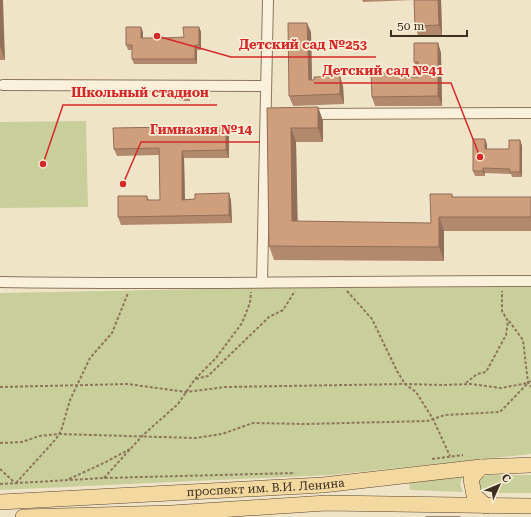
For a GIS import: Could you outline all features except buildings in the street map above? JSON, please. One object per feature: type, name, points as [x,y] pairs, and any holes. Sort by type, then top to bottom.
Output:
[{"type":"main road","name":"проспект им. В.И. Ленина","points":[[0,502],[323,485],[481,467],[531,465]]},
{"type":"main road","points":[[481,467],[471,479],[474,495],[486,506]]},
{"type":"main road","name":"проспект им. В.И. Ленина","points":[[23,517],[172,513],[326,503],[414,503],[531,506]]},
{"type":"street","points":[[262,282],[264,114],[268,0]]},
{"type":"street","points":[[3,85],[266,86]]},
{"type":"street","points":[[296,114],[531,113]]},
{"type":"street","points":[[264,114],[280,114]]},
{"type":"street","points":[[0,282],[131,284],[531,281]]},
{"type":"path","points":[[195,379],[208,376],[269,317],[283,310],[299,285]]},
{"type":"path","points":[[465,384],[477,374],[486,372],[495,358],[506,335],[508,322],[502,311],[502,285]]},
{"type":"path","points":[[104,478],[144,435],[178,404],[195,379],[216,358],[242,322],[250,303],[252,286]]},
{"type":"path","points":[[15,483],[37,461],[59,434],[76,387],[90,358],[112,333],[129,289]]},
{"type":"path","points":[[346,290],[372,319],[397,371],[405,384],[416,392],[433,419],[450,456]]},
{"type":"path","points":[[504,315],[523,340],[528,383],[531,387]]},
{"type":"path","points":[[0,443],[22,442],[39,436],[59,434],[144,435],[195,438],[222,434],[253,423],[306,424],[427,421],[445,415],[500,412],[531,380]]},
{"type":"path","points":[[0,388],[76,387],[128,384],[186,392],[225,388],[405,384],[465,384],[501,388],[528,383]]},
{"type":"path","points":[[67,480],[104,463],[132,447]]},
{"type":"path","points":[[427,460],[465,455]]},
{"type":"path","points":[[0,470],[15,483]]},
{"type":"path","points":[[0,484],[104,478],[302,473]]},
{"type":"green space","points":[[86,121],[88,207],[0,208],[0,122]]},
{"type":"green space","points":[[531,287],[531,454],[330,475],[0,490],[0,293],[260,288]]},
{"type":"green space","points":[[489,475],[531,475],[531,493],[487,493],[482,490],[478,482],[480,477]]},
{"type":"green space","points":[[463,476],[460,484],[463,492],[410,490],[409,483]]},
{"type":"tram line","points":[[426,517],[460,517]]},
{"type":"place","name":"Детский сад №253","points":[[157,36]]},
{"type":"place","name":"Детский сад №41","points":[[480,157]]},
{"type":"place","name":"Школьный стадион","points":[[43,164]]},
{"type":"place","name":"Гимназия №14","points":[[123,184]]}]
